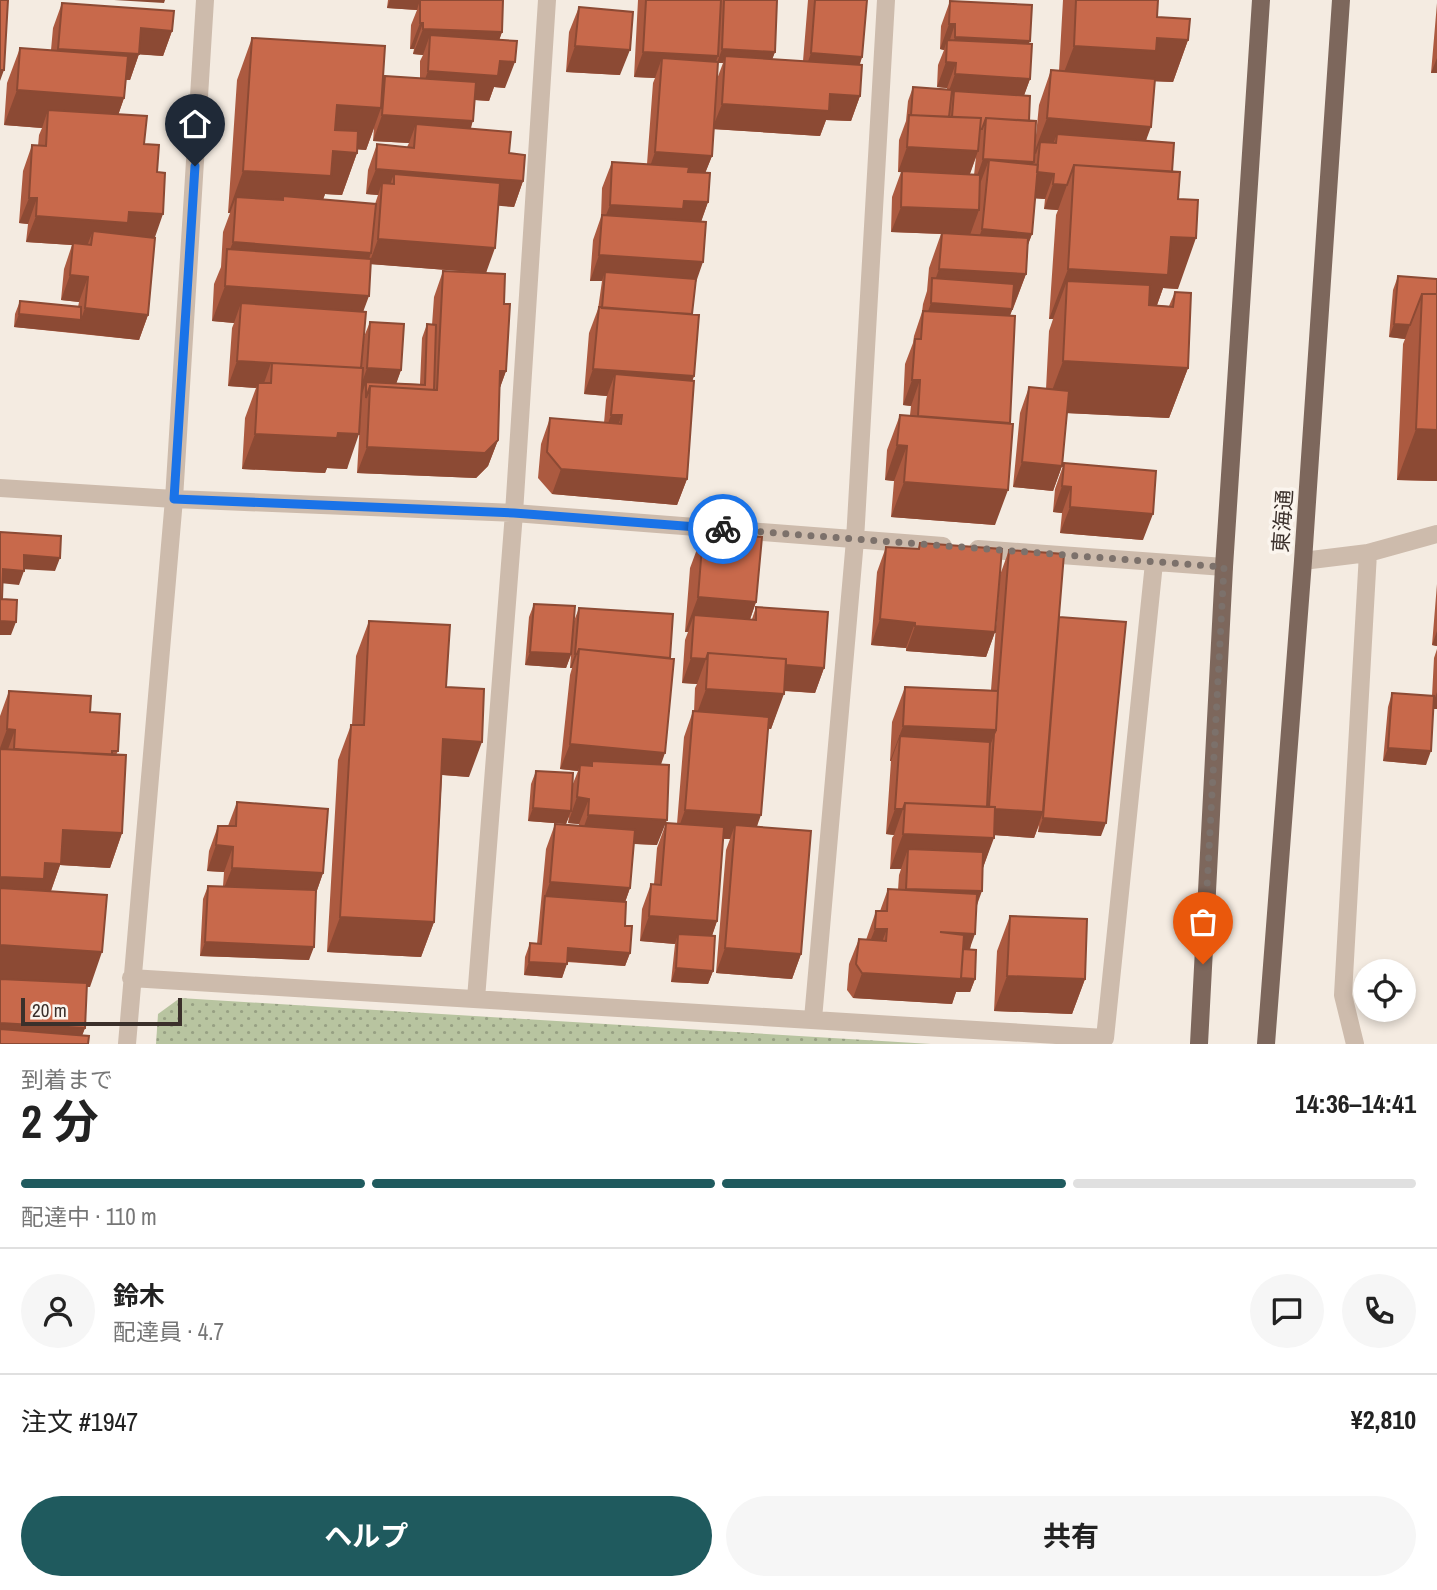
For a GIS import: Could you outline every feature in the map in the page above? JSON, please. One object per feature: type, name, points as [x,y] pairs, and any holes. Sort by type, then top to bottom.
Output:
[{"type":"main road","points":[[1199,1044],[1224,567],[1261,0]]},
{"type":"main road","name":"東海通","points":[[1266,1044],[1303,561],[1341,0]]},
{"type":"street","points":[[127,1044],[174,499],[205,0]]},
{"type":"street","points":[[476,999],[514,513],[547,0]]},
{"type":"street","points":[[813,1019],[855,540],[886,0]]},
{"type":"street","points":[[0,488],[174,499],[514,513],[1224,567]]},
{"type":"street","points":[[1303,561],[1368,553],[1437,534]]},
{"type":"street","points":[[1355,1044],[1343,995],[1368,553]]},
{"type":"street","points":[[131,978],[813,1019],[1105,1041],[1154,563]]},
{"type":"green space","points":[[180,998],[931,1044],[156,1044],[158,1014]]},
{"type":"building","points":[[0,0],[8,0],[4,70],[0,70]]},
{"type":"building","points":[[420,0],[503,0],[502,32],[423,29],[423,23],[420,23]]},
{"type":"building","points":[[646,0],[721,0],[718,56],[643,52]]},
{"type":"building","points":[[724,0],[777,0],[775,52],[722,49]]},
{"type":"building","points":[[815,0],[867,0],[862,57],[811,53]]},
{"type":"building","points":[[1076,0],[1158,0],[1157,17],[1190,19],[1188,40],[1157,38],[1156,51],[1074,46]]},
{"type":"building","points":[[950,1],[1032,5],[1030,41],[955,37],[955,24],[949,24]]},
{"type":"building","points":[[62,3],[174,11],[172,31],[141,28],[139,54],[58,49]]},
{"type":"building","points":[[579,7],[633,12],[630,50],[575,46]]},
{"type":"building","points":[[430,35],[517,41],[515,62],[500,61],[498,76],[428,71]]},
{"type":"building","points":[[252,38],[385,46],[381,108],[337,105],[335,130],[358,131],[357,153],[333,151],[331,176],[243,171]]},
{"type":"building","points":[[947,40],[1032,44],[1030,79],[955,74],[956,63],[946,62]]},
{"type":"building","points":[[20,48],[128,56],[124,98],[17,90]]},
{"type":"building","points":[[725,56],[862,65],[860,96],[830,94],[829,111],[722,104]]},
{"type":"building","points":[[662,58],[718,62],[712,156],[655,152]]},
{"type":"building","points":[[1051,70],[1155,79],[1151,127],[1047,118]]},
{"type":"building","points":[[385,76],[476,82],[473,121],[382,115]]},
{"type":"building","points":[[913,87],[952,90],[949,117],[911,115]]},
{"type":"building","points":[[954,91],[1030,96],[1029,121],[986,118],[980,129],[981,118],[952,117]]},
{"type":"building","points":[[48,110],[147,116],[144,144],[159,145],[157,172],[165,173],[163,214],[129,212],[128,223],[36,216],[37,198],[29,198],[32,145],[46,146]]},
{"type":"building","points":[[909,115],[981,118],[978,151],[907,147]]},
{"type":"building","points":[[986,118],[1036,121],[1034,162],[983,159]]},
{"type":"building","points":[[416,124],[511,132],[509,153],[525,155],[523,181],[376,169],[377,144],[414,148]]},
{"type":"building","points":[[1057,134],[1174,143],[1172,172],[1074,165],[1067,185],[1053,184],[1054,174],[1037,172],[1040,142],[1056,143]]},
{"type":"building","points":[[989,160],[1038,165],[1032,234],[982,229]]},
{"type":"building","points":[[612,162],[689,167],[688,172],[710,173],[708,202],[684,201],[683,209],[610,205]]},
{"type":"building","points":[[1074,165],[1180,172],[1178,199],[1198,200],[1196,238],[1171,237],[1168,275],[1068,269]]},
{"type":"building","points":[[902,171],[980,175],[979,210],[901,207]]},
{"type":"building","points":[[394,174],[500,183],[495,248],[378,239],[382,183],[394,184]]},
{"type":"building","points":[[283,196],[376,204],[371,253],[233,242],[236,197],[283,200]]},
{"type":"building","points":[[602,215],[706,222],[703,262],[599,255]]},
{"type":"building","points":[[93,231],[155,238],[148,315],[85,308],[88,277],[70,275],[73,243],[91,245]]},
{"type":"building","points":[[942,233],[1028,238],[1026,274],[939,269]]},
{"type":"building","points":[[227,249],[371,259],[369,296],[225,286]]},
{"type":"building","points":[[443,271],[505,274],[504,304],[510,304],[506,371],[500,371],[498,440],[485,453],[367,447],[370,386],[437,390]]},
{"type":"building","points":[[605,272],[696,279],[692,314],[602,308]]},
{"type":"building","points":[[1398,276],[1437,279],[1437,294],[1422,294],[1410,325],[1394,324]]},
{"type":"building","points":[[932,278],[1014,284],[1012,309],[931,303]]},
{"type":"building","points":[[1067,281],[1150,285],[1149,305],[1173,307],[1175,292],[1191,293],[1188,368],[1063,361]]},
{"type":"building","points":[[1422,294],[1437,294],[1437,430],[1416,429]]},
{"type":"building","points":[[20,301],[81,307],[81,320],[19,314]]},
{"type":"building","points":[[241,303],[366,312],[361,368],[237,361]]},
{"type":"building","points":[[599,307],[699,315],[694,376],[593,369]]},
{"type":"building","points":[[923,311],[1015,316],[1010,423],[918,416],[920,380],[912,380],[915,339],[921,339]]},
{"type":"building","points":[[370,322],[404,324],[401,370],[367,368]]},
{"type":"building","points":[[427,324],[436,325],[434,390],[370,386],[366,398],[366,382],[425,385]]},
{"type":"building","points":[[272,363],[363,368],[359,434],[338,433],[337,438],[255,434],[258,383],[271,383]]},
{"type":"building","points":[[615,374],[694,381],[687,479],[561,469],[547,452],[550,418],[621,424],[622,415],[611,415]]},
{"type":"building","points":[[1029,387],[1069,391],[1062,466],[1022,462]]},
{"type":"building","points":[[900,415],[1013,424],[1008,490],[904,482],[907,446],[897,445]]},
{"type":"building","points":[[1064,463],[1156,471],[1153,514],[1070,507],[1071,487],[1062,486]]},
{"type":"building","points":[[0,532],[61,536],[60,558],[24,555],[24,571],[3,569],[2,599],[17,600],[16,622],[0,621]]},
{"type":"building","points":[[703,533],[762,537],[756,602],[698,597]]},
{"type":"building","points":[[920,543],[1002,549],[995,632],[915,626],[915,623],[880,619],[886,547],[919,549]]},
{"type":"building","points":[[1009,550],[1064,554],[1043,812],[989,807]]},
{"type":"building","points":[[534,604],[575,606],[571,654],[530,652]]},
{"type":"building","points":[[756,607],[828,612],[824,668],[786,665],[786,659],[708,653],[706,659],[691,658],[694,615],[756,620]]},
{"type":"building","points":[[579,608],[673,614],[670,658],[579,649],[575,654]]},
{"type":"building","points":[[1059,617],[1126,622],[1106,823],[1043,818]]},
{"type":"building","points":[[369,621],[450,625],[446,687],[484,689],[482,742],[443,739],[434,922],[340,917],[351,725],[364,725]]},
{"type":"building","points":[[579,649],[674,659],[665,753],[570,744]]},
{"type":"building","points":[[708,653],[786,659],[784,694],[706,689]]},
{"type":"building","points":[[905,687],[998,691],[996,730],[903,726]]},
{"type":"building","points":[[9,691],[91,696],[90,712],[120,714],[118,751],[112,751],[112,755],[14,749],[15,730],[7,729]]},
{"type":"building","points":[[1392,693],[1434,696],[1431,751],[1388,748]]},
{"type":"building","points":[[693,711],[769,717],[761,815],[685,810]]},
{"type":"building","points":[[900,736],[990,742],[987,807],[905,803],[903,809],[895,809]]},
{"type":"building","points":[[0,749],[126,755],[122,833],[63,830],[61,864],[45,863],[44,879],[0,877]]},
{"type":"building","points":[[592,761],[669,765],[667,820],[588,815],[589,799],[577,797],[580,765],[592,766]]},
{"type":"building","points":[[536,771],[573,773],[571,811],[533,808]]},
{"type":"building","points":[[237,802],[328,809],[323,873],[232,868],[233,847],[216,845],[218,826],[236,826]]},
{"type":"building","points":[[905,803],[995,807],[994,838],[903,834]]},
{"type":"building","points":[[666,823],[724,827],[717,921],[649,916],[651,884],[661,885]]},
{"type":"building","points":[[555,824],[635,830],[630,888],[550,882]]},
{"type":"building","points":[[735,825],[811,831],[801,954],[725,948]]},
{"type":"building","points":[[908,849],[983,852],[982,891],[906,889]]},
{"type":"building","points":[[208,886],[316,890],[314,947],[205,942]]},
{"type":"building","points":[[0,888],[107,895],[102,952],[0,945]]},
{"type":"building","points":[[888,889],[977,894],[975,934],[940,932],[964,935],[961,979],[862,973],[856,964],[859,939],[886,941],[887,929],[875,929],[876,911],[887,911]]},
{"type":"building","points":[[545,896],[626,902],[625,926],[632,926],[630,953],[568,948],[567,964],[529,962],[530,943],[541,944]]},
{"type":"building","points":[[1010,916],[1087,919],[1085,979],[1007,976]]},
{"type":"building","points":[[678,934],[715,936],[713,971],[676,968]]},
{"type":"building","points":[[963,949],[976,950],[975,979],[961,978]]},
{"type":"building","points":[[0,979],[87,983],[85,1028],[0,1023]]},
{"type":"building","points":[[0,1029],[89,1036],[88,1044],[0,1044]]},
{"type":"way so far","points":[[723,529],[1224,567],[1203,964]]},
{"type":"route","points":[[195,166],[174,499],[514,513],[723,529]]}]
